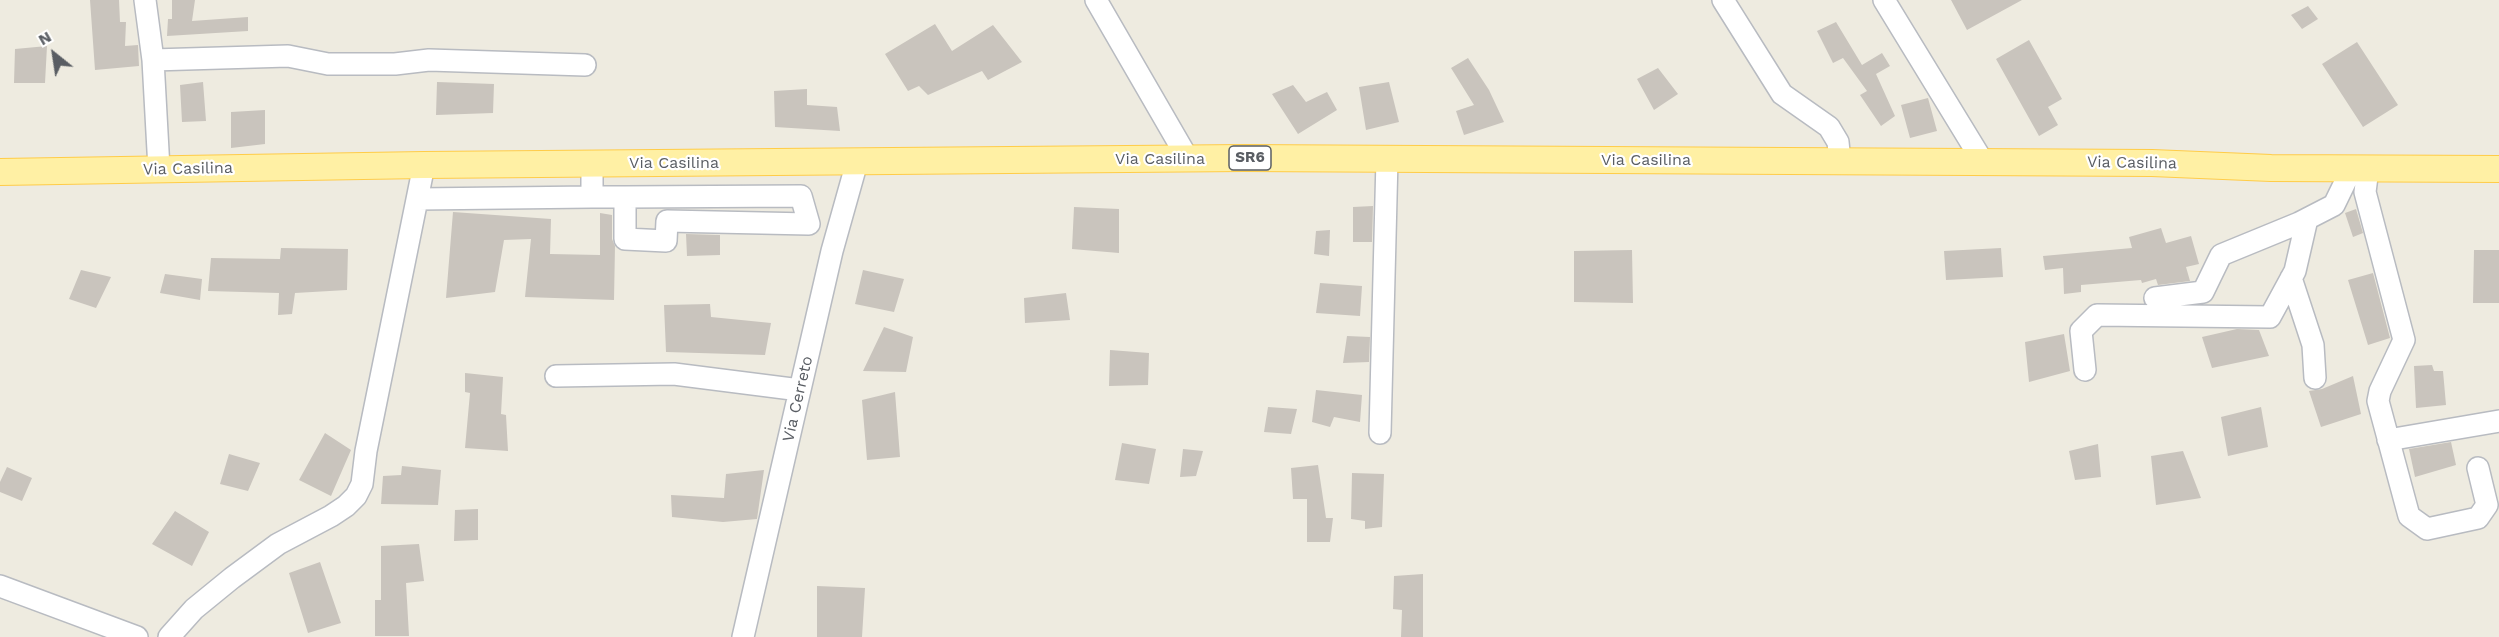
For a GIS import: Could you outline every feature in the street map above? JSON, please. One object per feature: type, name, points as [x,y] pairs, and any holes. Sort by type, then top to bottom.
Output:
[{"type":"main road","name":"Via Casilina","points":[[0,172],[424,165],[1188,159],[2152,163],[2271,168],[2499,169]]},
{"type":"street","points":[[145,0],[153,60],[159,169]]},
{"type":"street","points":[[1096,0],[1188,159]]},
{"type":"street","points":[[1723,0],[1782,94],[1829,128],[1838,142],[1840,161]]},
{"type":"street","points":[[1884,0],[1983,162]]},
{"type":"street","points":[[153,60],[288,56],[328,64],[395,64],[429,60],[585,65]]},
{"type":"street","points":[[1380,433],[1387,159]]},
{"type":"street","name":"Via Cerreto","points":[[743,637],[832,251],[856,162]]},
{"type":"street","points":[[592,164],[592,197]]},
{"type":"street","points":[[169,637],[194,609],[232,578],[278,544],[346,506],[359,490],[424,165]]},
{"type":"street","points":[[2155,298],[2203,292],[2221,255],[2307,219],[2334,205],[2360,169]]},
{"type":"street","points":[[2360,169],[2404,339],[2380,391],[2378,401],[2409,516],[2427,529],[2478,518],[2487,505],[2478,468]]},
{"type":"street","points":[[418,199],[592,197],[801,196],[809,224],[667,220],[666,241],[625,239],[625,197]]},
{"type":"street","points":[[2085,370],[2081,331],[2097,315],[2270,316],[2295,271],[2307,219]]},
{"type":"street","points":[[2291,278],[2313,345],[2315,378]]},
{"type":"street","points":[[556,376],[674,374],[800,390]]},
{"type":"street","points":[[2388,440],[2499,421]]},
{"type":"street","points":[[0,586],[137,637]]},
{"type":"building","points":[[90,0],[119,0],[120,22],[126,22],[125,46],[138,45],[139,66],[95,70]]},
{"type":"building","points":[[172,0],[195,0],[192,21],[248,17],[248,31],[167,36],[168,19],[172,19]]},
{"type":"building","points":[[1951,0],[2022,0],[1967,30]]},
{"type":"building","points":[[2308,6],[2318,19],[2302,29],[2291,15]]},
{"type":"building","points":[[1836,22],[1862,65],[1882,53],[1890,66],[1876,74],[1895,116],[1881,126],[1860,95],[1867,91],[1843,58],[1833,63],[1817,31]]},
{"type":"building","points":[[935,24],[952,51],[993,25],[1022,62],[988,80],[982,71],[928,95],[919,86],[908,91],[885,54]]},
{"type":"building","points":[[2029,40],[2062,99],[2048,107],[2058,125],[2039,136],[1996,59]]},
{"type":"building","points":[[2357,42],[2398,105],[2363,127],[2322,64]]},
{"type":"building","points":[[47,46],[45,83],[14,83],[15,49]]},
{"type":"building","points":[[1468,58],[1489,90],[1504,122],[1464,135],[1456,111],[1474,105],[1451,68]]},
{"type":"building","points":[[1658,68],[1678,94],[1654,110],[1637,79]]},
{"type":"building","points":[[203,82],[206,121],[182,122],[180,85]]},
{"type":"building","points":[[437,82],[494,84],[493,113],[436,115]]},
{"type":"building","points":[[1389,82],[1399,122],[1366,130],[1359,87]]},
{"type":"building","points":[[1293,85],[1306,102],[1327,92],[1337,110],[1298,134],[1272,94]]},
{"type":"building","points":[[807,89],[807,105],[837,107],[840,131],[775,127],[774,91]]},
{"type":"building","points":[[1928,98],[1937,131],[1910,138],[1901,105]]},
{"type":"building","points":[[265,110],[265,144],[231,148],[231,112]]},
{"type":"building","points":[[1373,206],[1372,242],[1353,242],[1353,207]]},
{"type":"building","points":[[1074,207],[1119,209],[1119,253],[1072,249]]},
{"type":"building","points":[[2356,209],[2363,233],[2353,237],[2345,213]]},
{"type":"building","points":[[453,212],[551,219],[550,254],[600,255],[600,213],[612,215],[612,239],[615,246],[614,300],[525,297],[531,239],[504,240],[495,292],[446,298]]},
{"type":"building","points":[[2161,228],[2166,243],[2191,236],[2199,264],[2186,267],[2190,281],[2158,285],[2156,279],[2142,283],[2141,280],[2081,285],[2081,292],[2064,294],[2063,268],[2045,270],[2043,256],[2132,248],[2129,237]]},
{"type":"building","points":[[1330,230],[1329,256],[1314,254],[1316,231]]},
{"type":"building","points":[[686,234],[720,235],[720,255],[687,256]]},
{"type":"building","points":[[281,248],[348,249],[347,290],[295,293],[292,314],[278,315],[279,293],[208,291],[211,258],[280,259]]},
{"type":"building","points":[[2001,248],[2003,277],[1946,280],[1944,251]]},
{"type":"building","points":[[1632,250],[1633,303],[1574,302],[1574,251]]},
{"type":"building","points":[[2474,250],[2499,250],[2499,303],[2473,303]]},
{"type":"building","points":[[81,270],[111,277],[96,308],[69,299]]},
{"type":"building","points":[[863,270],[904,279],[894,312],[855,304]]},
{"type":"building","points":[[2373,273],[2390,338],[2368,345],[2348,280]]},
{"type":"building","points":[[165,274],[202,279],[200,300],[160,293]]},
{"type":"building","points":[[1320,283],[1362,286],[1360,316],[1316,313]]},
{"type":"building","points":[[1066,293],[1070,320],[1025,323],[1024,298]]},
{"type":"building","points":[[710,304],[711,317],[771,323],[765,355],[666,352],[664,305]]},
{"type":"building","points":[[884,327],[913,337],[906,372],[863,371]]},
{"type":"building","points":[[2237,329],[2259,330],[2269,356],[2212,368],[2202,337]]},
{"type":"building","points":[[2064,334],[2070,371],[2029,382],[2025,342]]},
{"type":"building","points":[[1347,336],[1370,337],[1369,362],[1343,363]]},
{"type":"building","points":[[1110,350],[1149,353],[1148,385],[1109,386]]},
{"type":"building","points":[[2432,365],[2434,371],[2443,371],[2446,405],[2416,408],[2414,366]]},
{"type":"building","points":[[465,373],[503,377],[501,414],[506,415],[508,451],[465,448],[470,393],[465,392]]},
{"type":"building","points":[[2353,376],[2361,414],[2321,427],[2309,391],[2322,389]]},
{"type":"building","points":[[1316,390],[1362,395],[1360,422],[1334,417],[1330,427],[1312,422]]},
{"type":"building","points":[[895,392],[900,457],[867,460],[862,400]]},
{"type":"building","points":[[1268,407],[1297,409],[1291,434],[1264,432]]},
{"type":"building","points":[[2261,407],[2268,447],[2228,456],[2221,417]]},
{"type":"building","points":[[325,433],[351,450],[331,496],[299,480]]},
{"type":"building","points":[[2451,442],[2456,465],[2415,477],[2409,449]]},
{"type":"building","points":[[1122,443],[1156,449],[1149,484],[1115,480]]},
{"type":"building","points":[[2098,444],[2101,477],[2075,480],[2069,451]]},
{"type":"building","points":[[1183,449],[1203,451],[1196,476],[1180,477]]},
{"type":"building","points":[[2183,451],[2201,498],[2156,505],[2151,456]]},
{"type":"building","points":[[229,454],[260,463],[248,491],[220,484]]},
{"type":"building","points":[[1318,465],[1326,518],[1333,518],[1330,542],[1307,542],[1307,499],[1293,499],[1291,468]]},
{"type":"building","points":[[402,466],[441,470],[438,505],[381,504],[383,476],[401,475]]},
{"type":"building","points":[[7,467],[32,478],[22,501],[0,492],[0,482]]},
{"type":"building","points":[[764,470],[757,519],[723,522],[672,517],[671,495],[724,498],[726,474]]},
{"type":"building","points":[[1352,473],[1384,474],[1382,527],[1365,529],[1365,521],[1351,519]]},
{"type":"building","points":[[478,509],[478,540],[454,541],[455,510]]},
{"type":"building","points":[[175,511],[209,532],[192,566],[152,544]]},
{"type":"building","points":[[419,544],[424,581],[406,583],[409,636],[375,636],[375,600],[381,600],[381,546]]},
{"type":"building","points":[[320,562],[341,623],[308,633],[289,573]]},
{"type":"building","points":[[1423,574],[1423,637],[1401,637],[1402,610],[1393,609],[1394,576]]},
{"type":"building","points":[[817,586],[865,588],[862,637],[817,637]]}]
